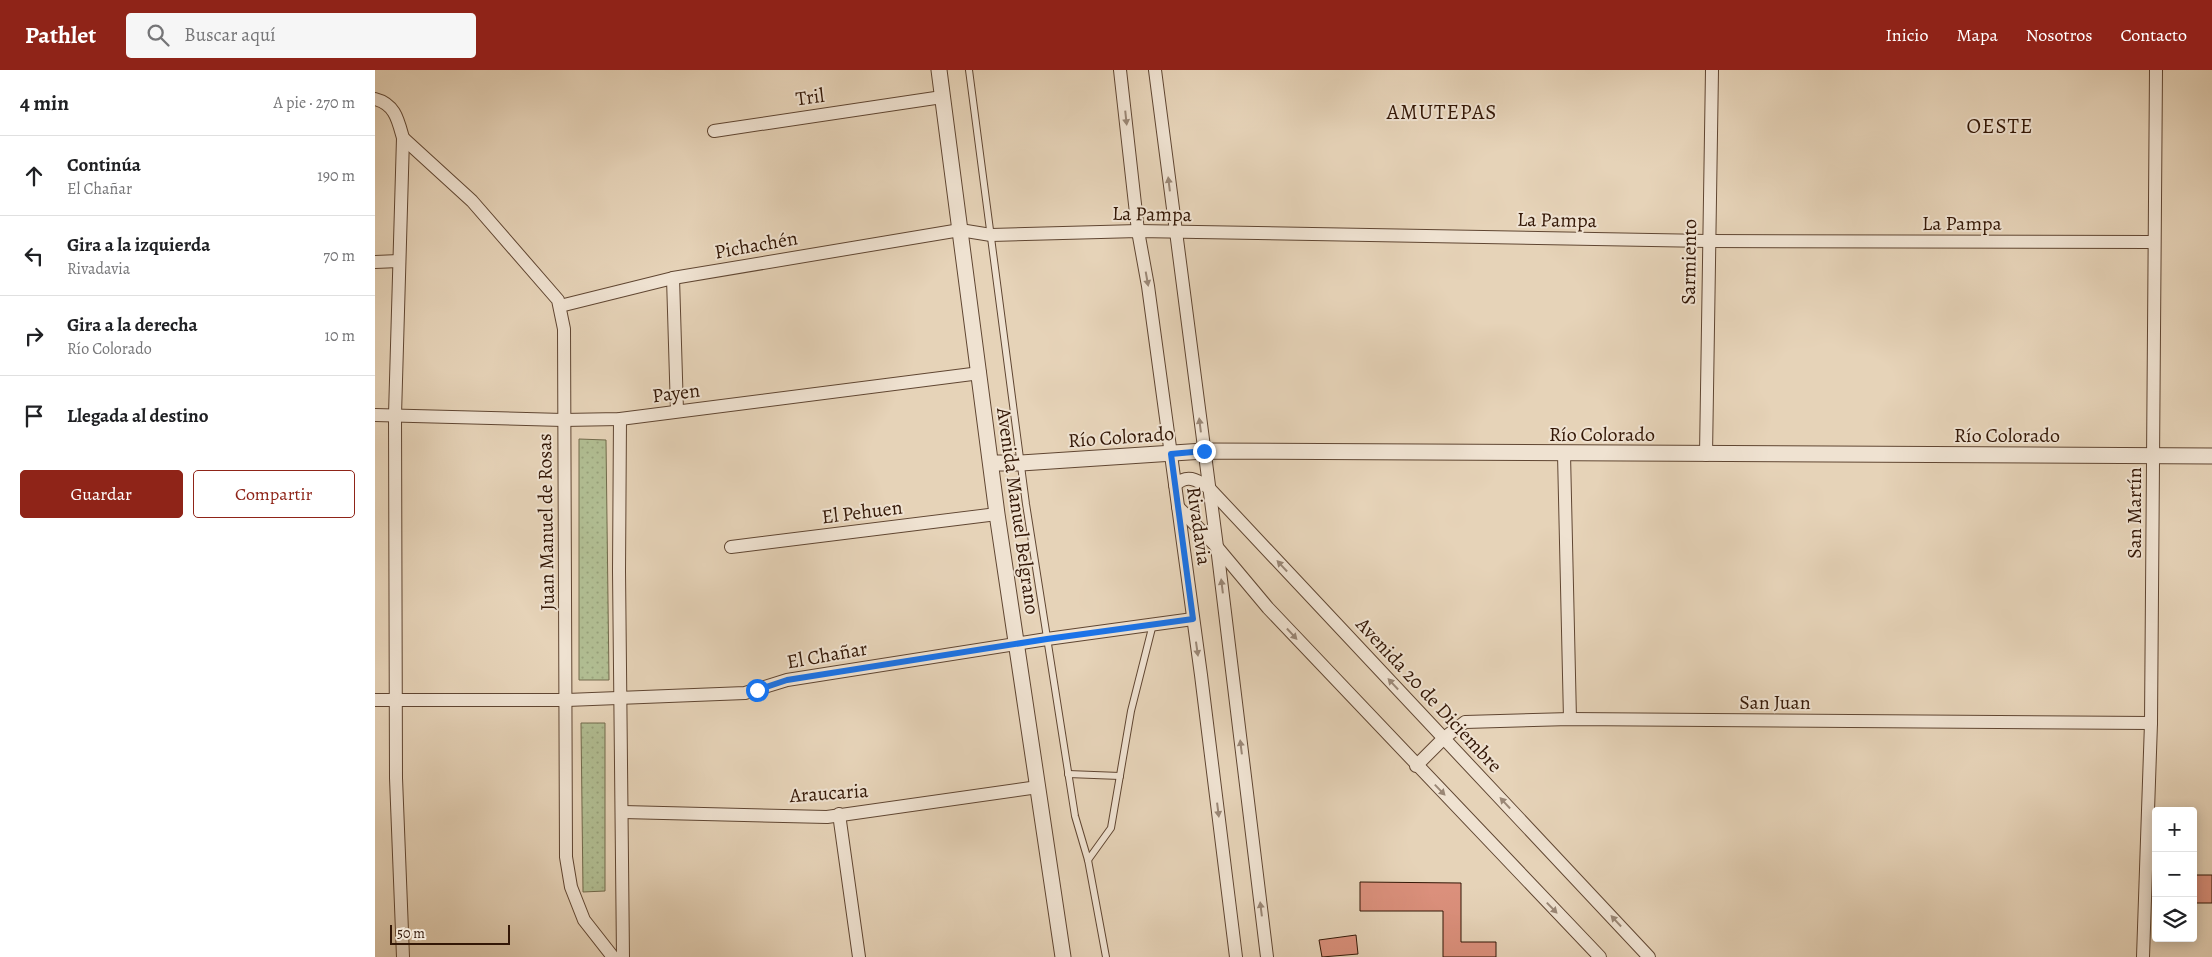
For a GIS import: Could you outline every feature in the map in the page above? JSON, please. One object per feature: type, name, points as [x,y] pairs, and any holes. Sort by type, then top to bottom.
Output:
[{"type":"street","name":"Avenida Manuel Belgrano","points":[[939,70],[992,463],[997,514],[1063,957]]},
{"type":"street","name":"Rivadavia","points":[[1120,70],[1138,231],[1148,286],[1171,454],[1236,957]]},
{"type":"street","name":"Rivadavia","points":[[1155,70],[1217,547],[1267,957]]},
{"type":"street","name":"Sarmiento","points":[[1706,455],[1711,70]]},
{"type":"street","name":"San Martín","points":[[2143,957],[2151,723],[2156,70]]},
{"type":"street","name":"Tril","points":[[714,131],[942,97]]},
{"type":"street","points":[[375,99],[385,102],[396,114],[403,138],[395,415],[396,778],[403,957]]},
{"type":"street","name":"Juan Manuel de Rosas","points":[[403,138],[472,201],[558,300],[560,306],[564,329],[563,420],[567,700],[566,858],[571,887],[584,920],[613,957]]},
{"type":"street","name":"La Pampa","points":[[960,230],[991,235],[1138,231],[1708,241],[2154,242]]},
{"type":"street","name":"Pichachén","points":[[560,306],[673,278],[960,230]]},
{"type":"street","points":[[375,262],[399,261]]},
{"type":"street","points":[[673,278],[677,411]]},
{"type":"street","name":"Payen","points":[[375,415],[563,420],[620,418],[980,372]]},
{"type":"street","points":[[620,418],[620,698],[623,812],[623,957]]},
{"type":"street","name":"Río Colorado","points":[[992,463],[1021,463],[1204,451],[1706,455],[2212,456]]},
{"type":"street","points":[[1563,454],[1570,719]]},
{"type":"street","name":"Avenida 20 de Diciembre","points":[[1175,485],[1181,479],[1190,478],[1209,488],[1649,957]]},
{"type":"street","points":[[1178,507],[1217,547],[1267,608],[1600,957]]},
{"type":"street","name":"El Pehuen","points":[[731,547],[997,514]]},
{"type":"street","name":"El Chañar","points":[[375,700],[567,700],[745,693],[787,680],[1047,639],[1193,619]]},
{"type":"street","name":"San Juan","points":[[1416,766],[1444,738],[1465,722],[1570,719],[2151,723]]},
{"type":"street","name":"Araucaria","points":[[623,812],[827,817],[1038,787]]},
{"type":"street","points":[[839,814],[859,957]]},
{"type":"lane","points":[[969,70],[1021,463],[1047,639],[1075,816],[1088,860],[1106,957]]},
{"type":"lane","points":[[1088,860],[1111,828],[1131,711],[1153,624]]},
{"type":"lane","points":[[1068,774],[1120,776]]},
{"type":"green space","points":[[579,439],[606,440],[609,680],[579,680]]},
{"type":"green space","points":[[581,723],[605,723],[605,891],[583,892]]},
{"type":"building","points":[[2197,875],[2212,875],[2212,903],[2197,903]]},
{"type":"building","points":[[1360,882],[1461,883],[1461,942],[1496,942],[1496,957],[1443,957],[1443,911],[1360,911]]},
{"type":"building","points":[[1356,935],[1358,954],[1322,957],[1319,940]]},
{"type":"district","name":"AMUTEPAS","points":[[1442,112]]},
{"type":"district","name":"OESTE","points":[[2000,126]]},
{"type":"route","points":[[757,690],[787,680],[1047,639],[1193,619],[1171,454],[1204,451]]}]
